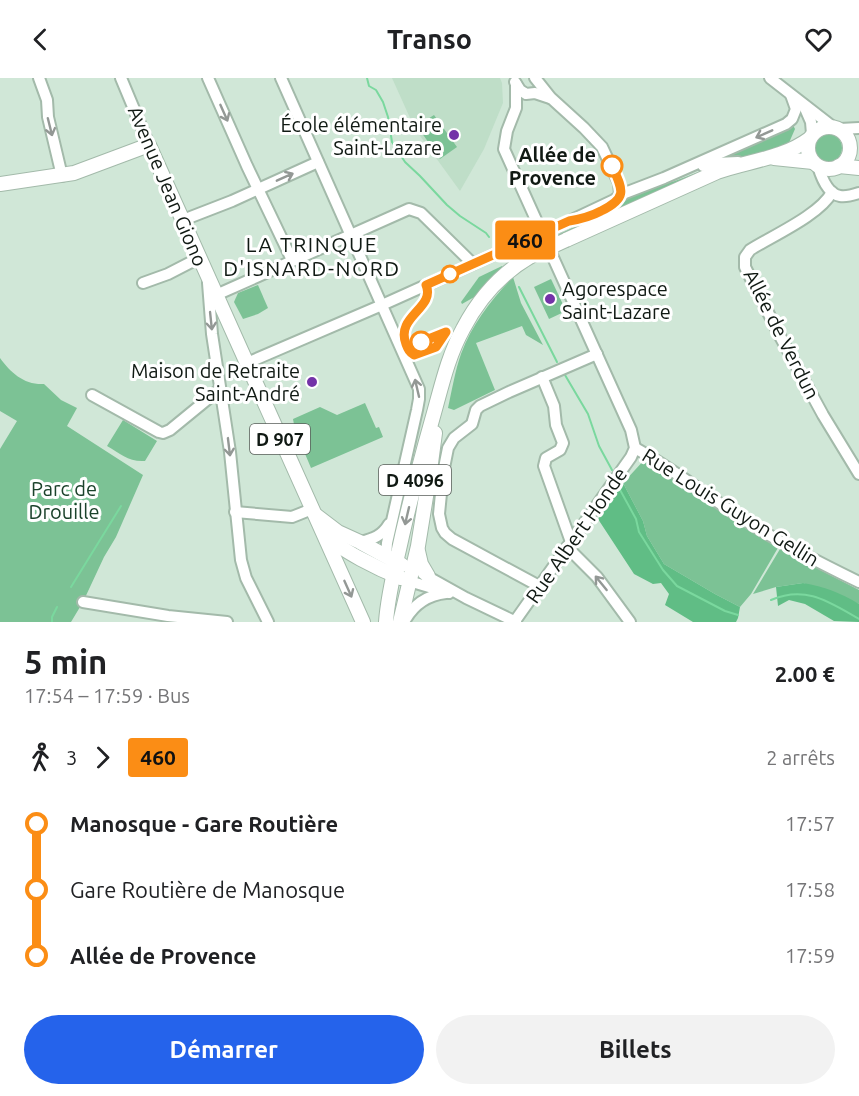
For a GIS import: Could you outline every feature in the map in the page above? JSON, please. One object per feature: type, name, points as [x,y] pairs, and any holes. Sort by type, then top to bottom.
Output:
[{"type":"main road","points":[[837,167],[847,158],[846,140],[822,127],[811,136],[808,151],[815,164],[828,169],[859,168]]},
{"type":"main road","name":"D 4096","points":[[386,622],[400,570],[420,462],[438,398],[453,349],[464,327],[487,292],[504,275],[531,256],[717,172],[793,149],[811,136]]},
{"type":"main road","points":[[0,184],[62,176],[149,145]]},
{"type":"main road","name":"Avenue Jean Giono","points":[[149,145],[314,512]]},
{"type":"main road","name":"D 4096","points":[[769,158],[815,164]]},
{"type":"main road","name":"D 4096","points":[[402,622],[400,570],[418,546],[438,398]]},
{"type":"main road","name":"D 907","points":[[314,512],[329,537],[363,622]]},
{"type":"main road","name":"D 907","points":[[329,537],[339,546],[400,570]]},
{"type":"main road","name":"D 907","points":[[329,537],[360,542],[400,570]]},
{"type":"main road","points":[[418,546],[421,564],[428,576]]},
{"type":"main road","points":[[394,622],[400,588],[400,570]]},
{"type":"street","points":[[39,78],[47,100],[48,117],[62,176]]},
{"type":"street","name":"Avenue Jean Giono","points":[[122,78],[149,145]]},
{"type":"street","points":[[208,78],[292,260]]},
{"type":"street","points":[[281,78],[419,389],[419,399],[387,543],[400,570],[449,593],[466,598]]},
{"type":"street","points":[[770,78],[846,140],[859,128]]},
{"type":"street","points":[[514,81],[523,92],[535,87]]},
{"type":"street","points":[[514,81],[516,108]]},
{"type":"street","points":[[247,363],[564,223],[585,219],[617,202],[620,183],[598,141],[551,98],[535,87]]},
{"type":"street","points":[[535,87],[516,108],[507,131],[504,149],[631,430],[635,448]]},
{"type":"street","points":[[620,192],[664,178],[789,122],[795,115],[796,109],[791,95]]},
{"type":"street","points":[[802,104],[810,117],[811,136]]},
{"type":"street","points":[[183,220],[318,162]]},
{"type":"street","points":[[664,178],[712,164],[750,162]]},
{"type":"street","points":[[815,164],[830,191],[840,196],[859,194]]},
{"type":"street","points":[[830,191],[829,178],[837,167]]},
{"type":"street","name":"Allée de Verdun","points":[[830,191],[828,199],[815,211],[750,250],[745,257],[745,267],[823,415],[859,474]]},
{"type":"street","points":[[216,295],[409,209],[421,213],[473,264]]},
{"type":"street","points":[[143,283],[168,274],[199,258]]},
{"type":"street","points":[[207,277],[212,334],[230,452],[242,566],[263,621]]},
{"type":"street","points":[[539,586],[452,540],[442,528],[439,514],[448,448],[453,438],[472,424],[476,410],[480,406],[597,354]]},
{"type":"street","points":[[546,376],[554,404],[556,425],[563,443],[562,449],[546,458],[544,466],[569,544],[630,622]]},
{"type":"street","points":[[92,394],[164,433],[220,389]]},
{"type":"street","name":"Rue Albert Honde","points":[[516,622],[635,448]]},
{"type":"street","name":"Rue Louis Guyon Gellin","points":[[635,448],[790,548],[859,582]]},
{"type":"street","points":[[235,512],[291,518],[314,512]]},
{"type":"street","points":[[360,542],[380,535],[394,513]]},
{"type":"street","points":[[400,570],[428,576],[497,618],[516,622]]},
{"type":"street","points":[[402,622],[423,600],[437,594],[449,593]]},
{"type":"street","points":[[83,602],[168,616],[227,622]]},
{"type":"shaded area","name":"École élémentaire Saint-Lazare","points":[[392,78],[500,78],[503,103],[484,149],[460,191],[415,129]]},
{"type":"green space","points":[[434,115],[457,147],[440,159],[417,126]]},
{"type":"green space","points":[[793,125],[795,129],[788,145],[751,155],[710,162]]},
{"type":"green space","points":[[828,134],[838,138],[842,148],[838,158],[828,162],[818,158],[814,148],[818,138]]},
{"type":"green space","points":[[712,167],[554,239],[553,237],[619,206],[626,198]]},
{"type":"green space","points":[[502,266],[503,268],[476,296],[462,304],[461,302],[479,277]]},
{"type":"green space","points":[[513,277],[521,303],[543,345],[526,335],[522,326],[476,343],[495,390],[454,410],[448,408],[455,374],[465,343],[476,323]]},
{"type":"green space","name":"Agorespace Saint-Lazare","points":[[551,279],[566,311],[549,319],[534,287]]},
{"type":"green space","points":[[258,285],[268,308],[243,319],[234,302],[238,293]]},
{"type":"green space","name":"Parc de Drouille","points":[[0,358],[19,377],[37,384],[44,384],[61,400],[77,408],[67,426],[143,475],[116,537],[71,622],[0,622],[0,449],[17,421],[0,411]]},
{"type":"green space","points":[[365,403],[376,428],[379,427],[383,437],[311,468],[295,430],[293,419],[320,407],[337,415]]},
{"type":"green space","points":[[123,420],[157,441],[145,461],[129,459],[107,446]]},
{"type":"green space","points":[[646,458],[706,501],[779,546],[751,594],[740,607],[664,564],[647,536],[643,521],[623,483]]},
{"type":"green space","points":[[623,483],[643,521],[647,536],[664,564],[740,607],[736,622],[693,622],[665,605],[669,594],[661,583],[653,584],[634,574],[598,519]]},
{"type":"green space","points":[[780,549],[859,590],[859,604],[803,583],[776,587],[753,594]]},
{"type":"green space","points":[[803,583],[832,590],[859,604],[859,622],[834,621],[805,604],[789,600],[778,606],[776,587]]},
{"type":"waterway","points":[[367,78],[369,86],[376,90],[383,102],[392,142],[405,162],[447,205],[489,237]]},
{"type":"waterway","points":[[519,287],[557,362]]},
{"type":"waterway","points":[[565,375],[588,414],[599,446],[612,470]]},
{"type":"waterway","points":[[619,488],[636,519],[639,532],[663,570],[677,586],[725,611],[738,615]]},
{"type":"waterway","points":[[71,587],[121,506]]},
{"type":"waterway","points":[[771,600],[795,594],[806,595],[827,602],[859,619]]},
{"type":"waterway","points":[[52,622],[57,607]]},
{"type":"bus line","name":"460","points":[[421,342],[446,332],[436,347],[414,355],[407,347],[403,333],[406,324],[428,298],[426,285],[569,221],[585,219],[612,206],[620,195],[620,183],[612,166]]},
{"type":"place","name":"École élémentaire Saint-Lazare","points":[[454,135]]},
{"type":"place","name":"Allée de Provence","points":[[612,166]]},
{"type":"place","name":"Agorespace Saint-Lazare","points":[[550,299]]},
{"type":"place","name":"Maison de Retraite Saint-André","points":[[312,382]]},
{"type":"district","name":"LA TRINQUE D'ISNARD-NORD","points":[[312,256]]}]
